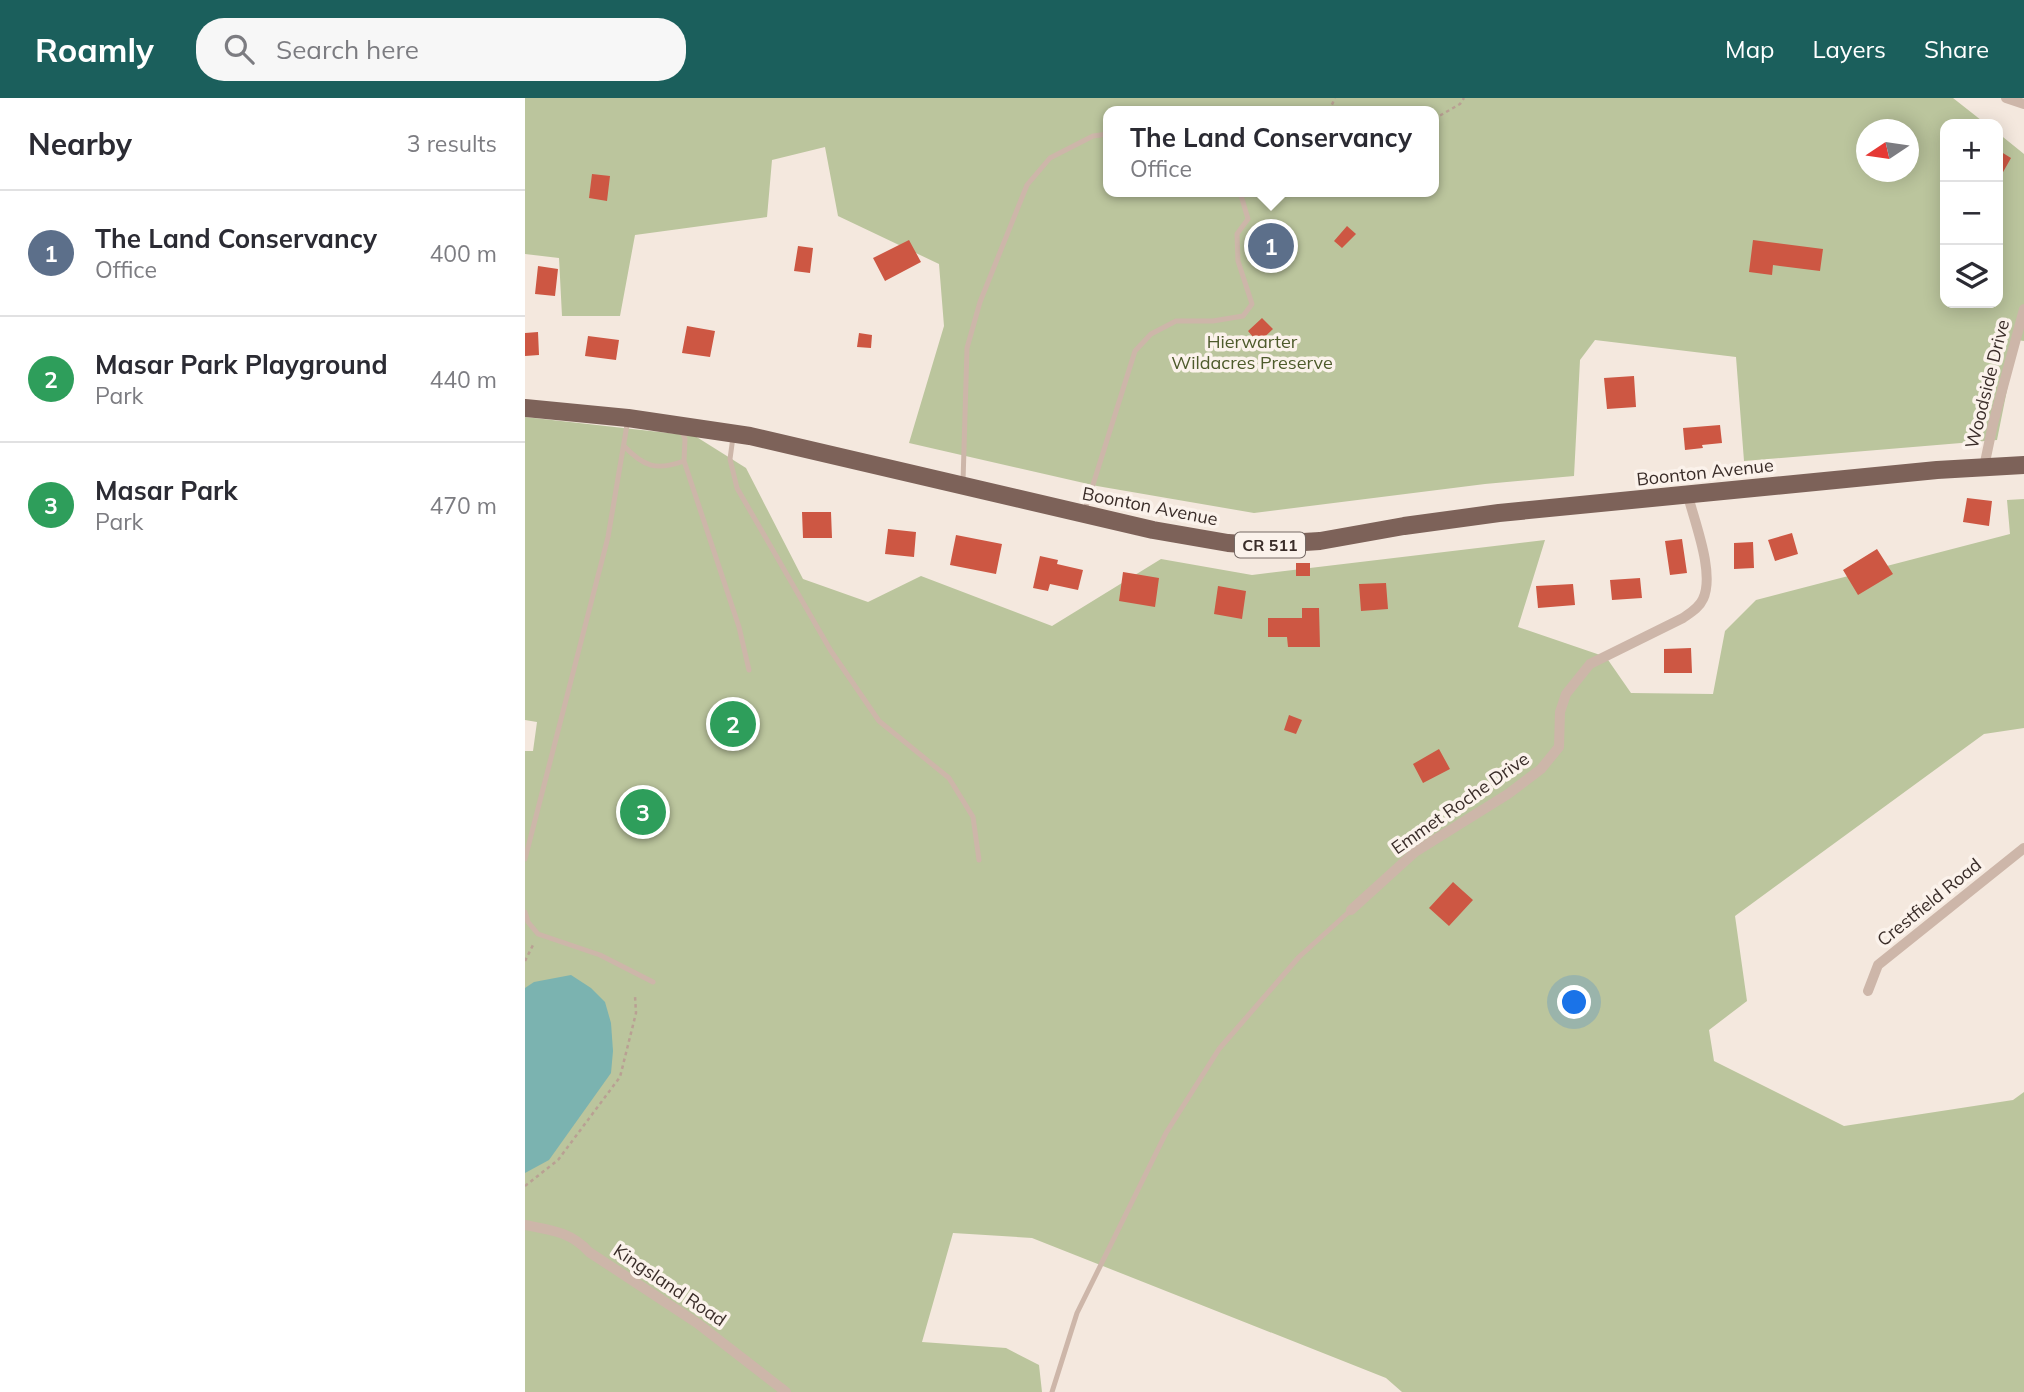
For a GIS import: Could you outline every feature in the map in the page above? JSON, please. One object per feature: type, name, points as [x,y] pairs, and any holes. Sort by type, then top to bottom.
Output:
[{"type":"main road","name":"Boonton Avenue","points":[[525,408],[628,418],[687,430],[734,434],[828,453],[1153,530],[1228,543],[1283,544],[1320,541],[1499,513],[1798,483],[2024,465]]},
{"type":"street","points":[[2005,98],[2024,104]]},
{"type":"street","name":"Woodside Drive","points":[[1984,467],[2024,309]]},
{"type":"street","name":"Emmet Roche Drive","points":[[1351,910],[1415,852],[1508,794],[1541,769],[1559,747],[1560,712],[1566,694],[1590,664],[1683,618],[1703,600],[1708,580],[1688,496]]},
{"type":"street","name":"Crestfield Road","points":[[1868,991],[1878,965],[2024,848]]},
{"type":"street","name":"Kingsland Road","points":[[525,1225],[552,1230],[578,1240],[589,1252],[697,1323],[786,1392]]},
{"type":"lane","points":[[963,485],[967,348],[980,302],[1027,185],[1050,158],[1093,136],[1103,135]]},
{"type":"lane","points":[[1084,514],[1135,351],[1151,334],[1176,321],[1213,321],[1243,316],[1252,304],[1238,261],[1237,234],[1248,219],[1241,197]]},
{"type":"lane","points":[[525,859],[608,537],[628,418]]},
{"type":"lane","points":[[687,430],[684,461],[739,627],[749,670]]},
{"type":"lane","points":[[734,434],[730,459],[737,488],[750,512],[831,651],[879,721],[949,778],[973,817],[979,860]]},
{"type":"lane","points":[[624,446],[638,462],[664,468],[684,461]]},
{"type":"lane","points":[[1052,1392],[1077,1313],[1166,1133],[1219,1049],[1299,957],[1351,910]]},
{"type":"lane","points":[[525,912],[528,922],[538,934],[600,955],[653,982]]},
{"type":"path","points":[[1439,116],[1460,104],[1464,98]]},
{"type":"path","points":[[525,961],[538,934]]},
{"type":"path","points":[[525,1186],[558,1160],[620,1077],[636,1013],[635,996]]},
{"type":"green space","name":"Hierwarter Wildacres Preserve","points":[[525,98],[1953,98],[1980,119],[1940,119],[1940,308],[2003,308],[2003,137],[2024,154],[2024,341],[2017,340],[1997,440],[1744,461],[1736,357],[1595,340],[1580,360],[1574,476],[1485,484],[1254,513],[1097,486],[909,443],[944,326],[939,264],[838,216],[825,147],[772,160],[767,217],[635,235],[620,316],[562,316],[559,258],[525,254]]},
{"type":"green space","points":[[525,417],[695,436],[746,468],[803,579],[868,602],[921,576],[1052,626],[1161,559],[1252,575],[1545,540],[1518,627],[1606,657],[1631,693],[1713,694],[1725,631],[1756,600],[2010,534],[2007,500],[2024,499],[2024,728],[1984,734],[1735,916],[1747,1001],[1709,1030],[1714,1061],[1844,1126],[2013,1100],[2024,1092],[2024,1392],[1402,1392],[1386,1378],[1032,1238],[953,1233],[922,1342],[1006,1348],[1039,1365],[1042,1392],[525,1392],[525,751],[533,751],[537,722],[525,720]]},
{"type":"water","points":[[571,975],[591,988],[605,1002],[611,1023],[611,1073],[549,1160],[525,1173],[525,988],[534,982]]},
{"type":"building","points":[[2003,153],[2011,158],[2003,172]]},
{"type":"building","points":[[592,174],[610,176],[607,201],[589,198]]},
{"type":"building","points":[[1347,226],[1356,234],[1342,248],[1334,241]]},
{"type":"building","points":[[1276,227],[1289,254],[1266,265],[1253,238]]},
{"type":"building","points":[[909,240],[921,262],[885,281],[873,258]]},
{"type":"building","points":[[1753,240],[1823,249],[1820,271],[1773,265],[1772,275],[1749,272]]},
{"type":"building","points":[[798,246],[813,248],[810,273],[794,271]]},
{"type":"building","points":[[538,266],[558,269],[555,296],[535,294]]},
{"type":"building","points":[[1262,318],[1273,329],[1258,343],[1248,331]]},
{"type":"building","points":[[687,326],[715,331],[710,357],[682,353]]},
{"type":"building","points":[[538,332],[539,355],[525,356],[525,333]]},
{"type":"building","points":[[859,333],[872,335],[871,348],[857,347]]},
{"type":"building","points":[[588,336],[619,340],[616,360],[585,356]]},
{"type":"building","points":[[1634,376],[1636,407],[1607,409],[1604,378]]},
{"type":"building","points":[[1720,425],[1722,443],[1685,450],[1683,428]]},
{"type":"building","points":[[1967,498],[1992,501],[1989,526],[1963,522]]},
{"type":"building","points":[[802,512],[831,512],[832,538],[803,538]]},
{"type":"building","points":[[888,529],[916,532],[914,557],[885,554]]},
{"type":"building","points":[[1792,533],[1798,554],[1775,561],[1768,540]]},
{"type":"building","points":[[956,535],[1002,544],[996,574],[950,565]]},
{"type":"building","points":[[1682,539],[1687,573],[1670,575],[1665,541]]},
{"type":"building","points":[[1753,542],[1754,568],[1734,569],[1734,543]]},
{"type":"building","points":[[1877,549],[1893,574],[1858,595],[1843,570]]},
{"type":"building","points":[[1040,556],[1058,560],[1057,564],[1083,570],[1078,590],[1050,584],[1048,591],[1033,588]]},
{"type":"building","points":[[1296,563],[1310,563],[1310,576],[1296,576]]},
{"type":"building","points":[[1123,572],[1159,578],[1155,607],[1119,601]]},
{"type":"building","points":[[1640,578],[1642,598],[1612,600],[1610,580]]},
{"type":"building","points":[[1386,583],[1388,609],[1361,611],[1359,584]]},
{"type":"building","points":[[1573,584],[1575,605],[1538,608],[1536,586]]},
{"type":"building","points":[[1218,586],[1246,591],[1242,619],[1214,614]]},
{"type":"building","points":[[1302,608],[1319,608],[1320,647],[1288,647],[1287,637],[1268,637],[1268,618],[1302,618]]},
{"type":"building","points":[[1691,648],[1692,673],[1664,673],[1664,649]]},
{"type":"building","points":[[1289,715],[1302,720],[1296,734],[1284,730]]},
{"type":"building","points":[[1439,749],[1450,769],[1423,783],[1413,764]]},
{"type":"building","points":[[1453,882],[1473,900],[1449,926],[1429,908]]},
{"type":"place","name":"The Land Conservancy","points":[[1271,246]]},
{"type":"place","name":"Masar Park Playground","points":[[733,724]]},
{"type":"place","name":"Masar Park","points":[[643,812]]}]
